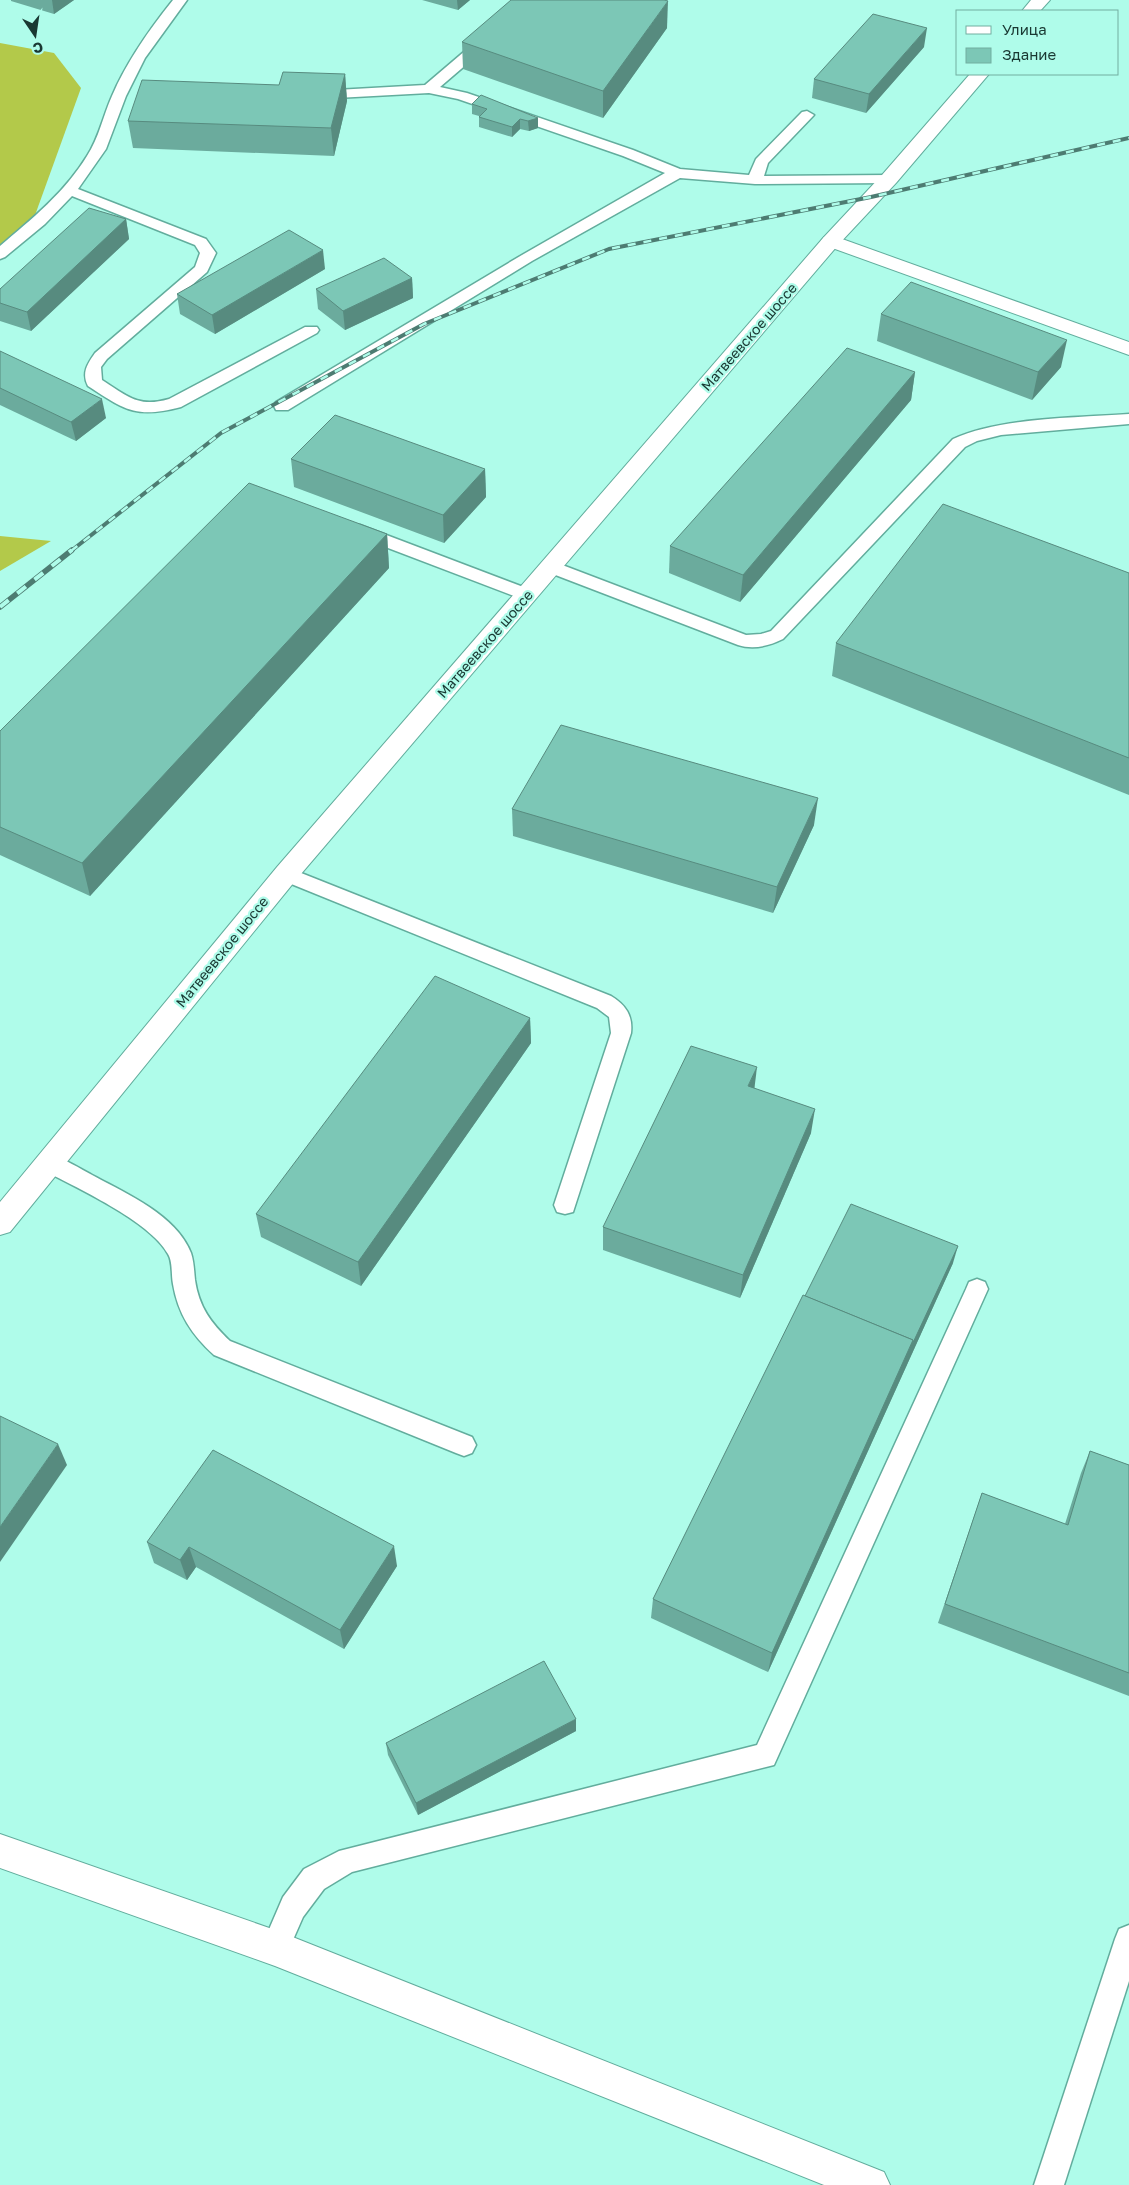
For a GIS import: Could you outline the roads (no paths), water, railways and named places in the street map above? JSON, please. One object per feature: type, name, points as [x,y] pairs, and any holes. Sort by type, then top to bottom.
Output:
[{"type":"main road","points":[[1033,10],[1041,0]]},
{"type":"main road","name":"Матвеевское шоссе","points":[[0,1223],[286,874],[831,241],[889,179],[979,75]]},
{"type":"main road","points":[[831,241],[1129,349]]},
{"type":"main road","points":[[0,1851],[275,1948],[872,2185]]},
{"type":"lane","points":[[0,254],[43,218],[71,191],[97,154],[120,95],[150,38],[180,0]]},
{"type":"lane","points":[[430,89],[494,32]]},
{"type":"lane","points":[[300,95],[430,89],[472,99],[628,153],[677,173],[755,180],[889,179]]},
{"type":"lane","points":[[755,180],[761,162],[807,116]]},
{"type":"lane","points":[[282,406],[528,258],[677,173]]},
{"type":"lane","points":[[71,191],[201,242],[208,253],[202,269],[101,356],[93,367],[94,382],[134,407],[155,410],[175,404],[311,330]]},
{"type":"lane","points":[[551,568],[744,641],[757,642],[769,639],[777,635],[959,443],[972,436],[1001,430],[1129,419]]},
{"type":"lane","points":[[348,526],[528,595]]},
{"type":"lane","points":[[286,874],[615,1008],[622,1021],[621,1033],[565,1205]]},
{"type":"lane","points":[[49,1163],[123,1203],[171,1237],[179,1251],[184,1286],[191,1310],[200,1327],[222,1348],[464,1445]]},
{"type":"lane","points":[[275,1948],[293,1907],[314,1879],[348,1860],[765,1756],[977,1289]]},
{"type":"lane","points":[[1049,2185],[1129,1939]]},
{"type":"railway","points":[[71,551],[221,433],[424,324],[609,249],[871,197],[1129,138]]},
{"type":"railway","points":[[0,607],[72,550]]}]
